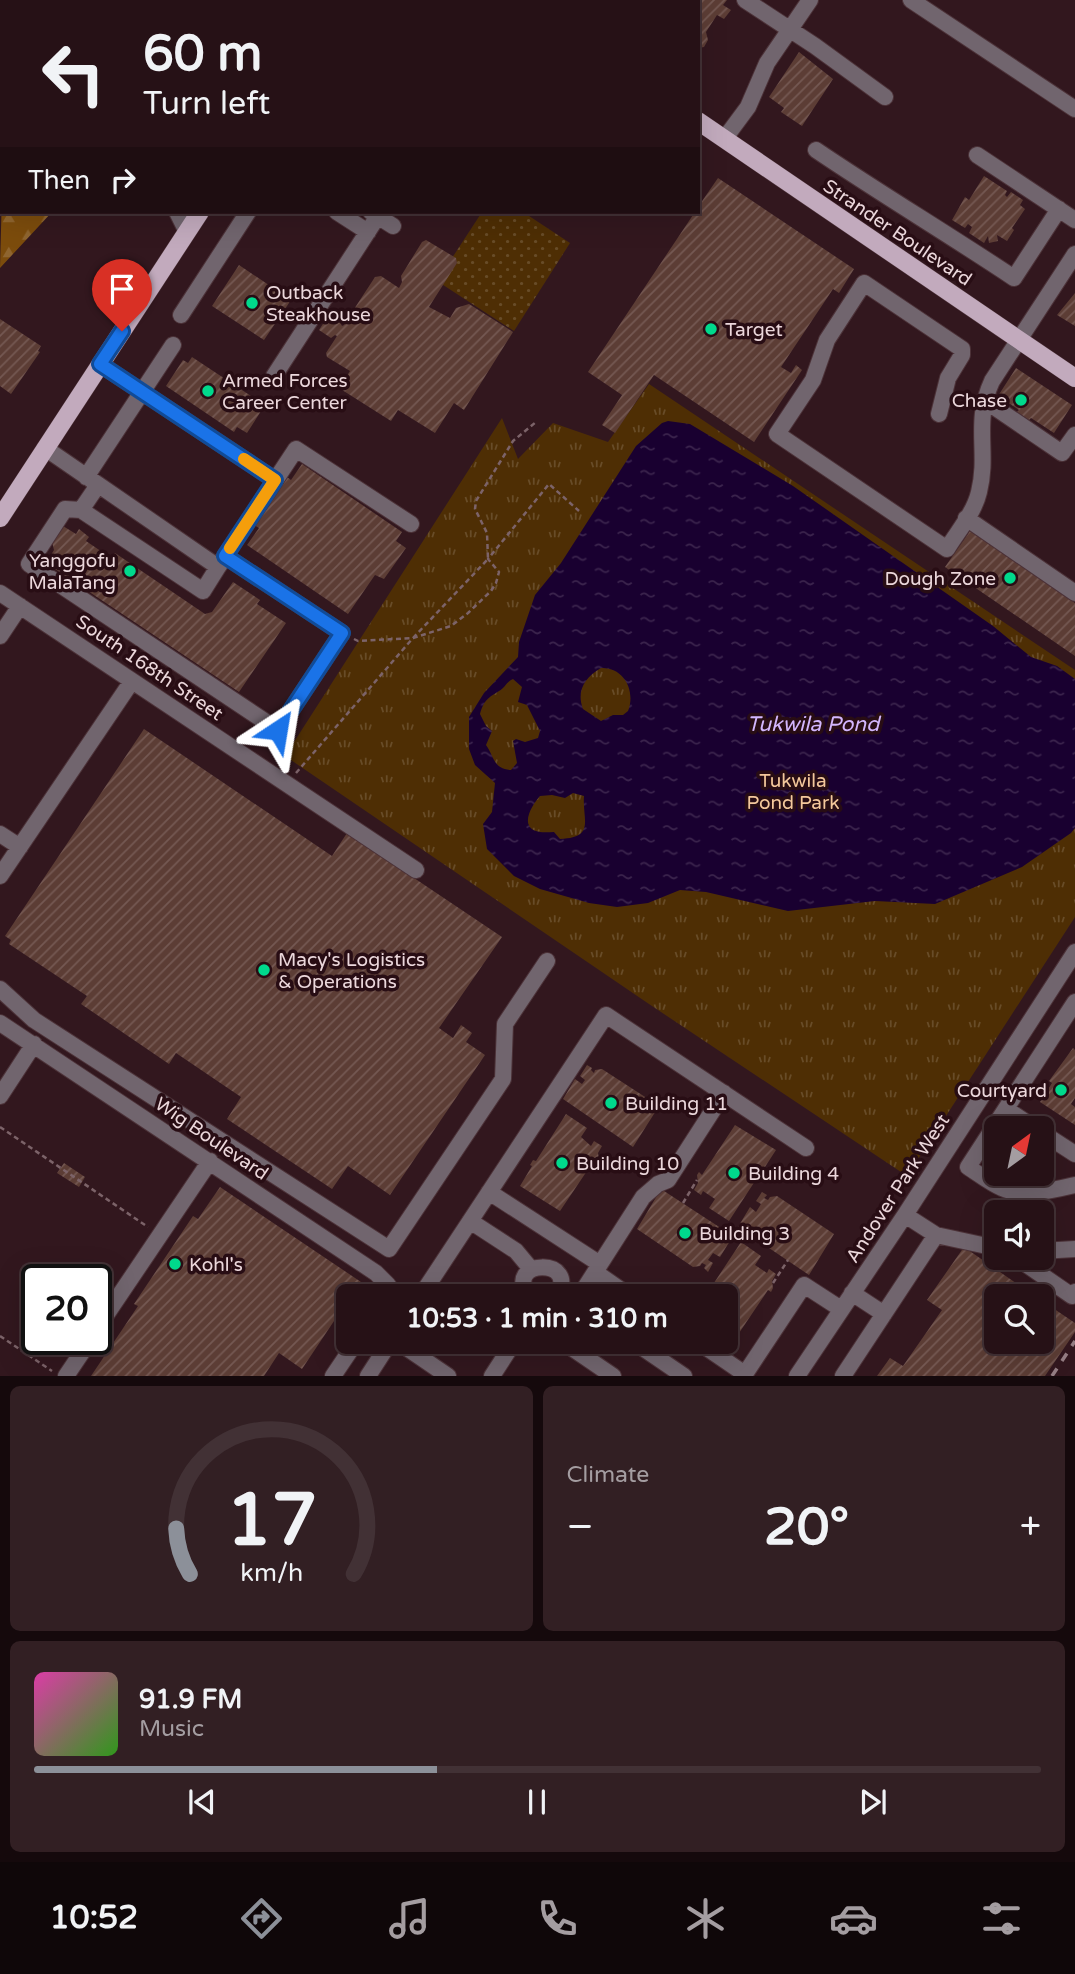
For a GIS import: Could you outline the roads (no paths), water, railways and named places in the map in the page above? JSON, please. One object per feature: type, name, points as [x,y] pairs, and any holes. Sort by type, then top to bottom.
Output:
[{"type":"main road","name":"Strander Boulevard","points":[[700,122],[1075,377]]},
{"type":"main road","points":[[0,518],[199,214]]},
{"type":"street","points":[[745,0],[885,97]]},
{"type":"street","points":[[725,138],[744,114],[768,63],[810,0]]},
{"type":"street","points":[[911,0],[1075,109]]},
{"type":"street","points":[[816,150],[1014,278],[1059,209]]},
{"type":"street","points":[[976,155],[1075,220]]},
{"type":"street","points":[[178,214],[187,232]]},
{"type":"street","points":[[181,315],[247,214]]},
{"type":"street","points":[[340,214],[368,232]]},
{"type":"street","points":[[274,376],[368,232],[375,214],[393,226]]},
{"type":"street","points":[[939,414],[948,378],[962,355],[962,349],[864,283],[827,340],[813,380],[777,434],[947,549],[978,495],[982,477],[981,415],[992,381],[1075,254]]},
{"type":"street","points":[[81,510],[92,481],[142,391],[173,345]]},
{"type":"street","points":[[100,364],[275,480]]},
{"type":"street","points":[[984,400],[1062,453],[1075,435]]},
{"type":"street","points":[[45,448],[92,481],[222,561],[342,633],[278,730],[29,564],[65,509],[81,510],[203,591],[222,561],[275,480],[296,449],[411,524]]},
{"type":"street","points":[[966,518],[1075,592]]},
{"type":"street","name":"South 168th Street","points":[[0,593],[416,870]]},
{"type":"street","points":[[0,636],[20,606]]},
{"type":"street","points":[[0,876],[132,681]]},
{"type":"street","points":[[0,834],[20,847]]},
{"type":"street","name":"Andover Park West","points":[[797,1376],[1075,952]]},
{"type":"street","points":[[0,989],[34,1020],[389,1249],[503,1079],[505,1024],[547,961]]},
{"type":"street","points":[[1075,1002],[968,1167],[1002,1189],[1016,1192],[1075,1185]]},
{"type":"street","points":[[429,1284],[606,1015],[806,1148]]},
{"type":"street","name":"Wig Boulevard","points":[[0,1023],[210,1161],[376,1273],[387,1284]]},
{"type":"street","points":[[0,1096],[6,1074],[34,1044]]},
{"type":"street","points":[[588,1284],[643,1197],[668,1180],[724,1093]]},
{"type":"street","points":[[1006,1109],[1016,1116]]},
{"type":"street","points":[[1054,1140],[1075,1154]]},
{"type":"street","points":[[112,1306],[210,1161]]},
{"type":"street","points":[[489,1192],[598,1268],[616,1284]]},
{"type":"street","points":[[905,1214],[936,1235],[984,1245]]},
{"type":"street","points":[[470,1221],[516,1251],[531,1269]]},
{"type":"street","points":[[844,1376],[936,1235]]},
{"type":"street","points":[[1054,1251],[1075,1250]]},
{"type":"street","points":[[524,1284],[531,1269],[544,1266],[555,1270],[560,1284]]},
{"type":"street","points":[[1034,1270],[1072,1296],[1075,1292]]},
{"type":"street","points":[[716,1354],[745,1374],[804,1285],[841,1309]]},
{"type":"street","points":[[852,1293],[884,1314]]},
{"type":"street","points":[[334,1376],[348,1354]]},
{"type":"street","points":[[368,1376],[382,1354]]},
{"type":"street","points":[[416,1354],[448,1376]]},
{"type":"street","points":[[492,1376],[506,1354]]},
{"type":"street","points":[[581,1354],[613,1376]]},
{"type":"street","points":[[652,1354],[684,1376]]},
{"type":"street","points":[[66,1376],[80,1355]]},
{"type":"water","name":"Tukwila Pond","points":[[668,421],[690,424],[793,486],[993,626],[1031,657],[1057,666],[1075,679],[1075,828],[1071,833],[1022,867],[935,904],[875,901],[788,911],[706,892],[680,890],[648,903],[617,907],[589,903],[540,889],[514,876],[487,849],[483,824],[492,812],[495,783],[475,765],[469,749],[469,717],[484,693],[518,657],[519,642],[535,595],[561,563],[636,446],[662,423]],"holes":[[[601,668],[616,671],[622,676],[630,696],[628,711],[601,721],[583,709],[581,702],[583,685]],[[511,680],[522,687],[518,702],[527,705],[540,731],[538,738],[525,742],[516,739],[513,741],[517,763],[511,770],[501,767],[486,745],[492,731],[480,714],[487,700]],[[573,793],[584,796],[585,826],[579,835],[560,839],[554,832],[540,832],[531,828],[528,824],[529,814],[540,796],[565,798]]]},
{"type":"railway","points":[[1052,1376],[1075,1341]]},
{"type":"place","name":"Outback Steakhouse","points":[[252,303]]},
{"type":"place","name":"Target","points":[[711,329]]},
{"type":"place","name":"Armed Forces Career Center","points":[[208,391]]},
{"type":"place","name":"Chase","points":[[1021,400]]},
{"type":"place","name":"Yanggofu MalaTang","points":[[130,571]]},
{"type":"place","name":"Dough Zone","points":[[1010,578]]},
{"type":"place","name":"Macy's Logistics & Operations","points":[[264,970]]},
{"type":"place","name":"Courtyard","points":[[1061,1090]]},
{"type":"place","name":"Building 11","points":[[611,1103]]},
{"type":"place","name":"Building 10","points":[[562,1163]]},
{"type":"place","name":"Building 4","points":[[734,1173]]},
{"type":"place","name":"Building 3","points":[[685,1233]]},
{"type":"place","name":"Kohl's","points":[[175,1264]]},
{"type":"park label","name":"Tukwila Pond Park","points":[[793,791]]}]
